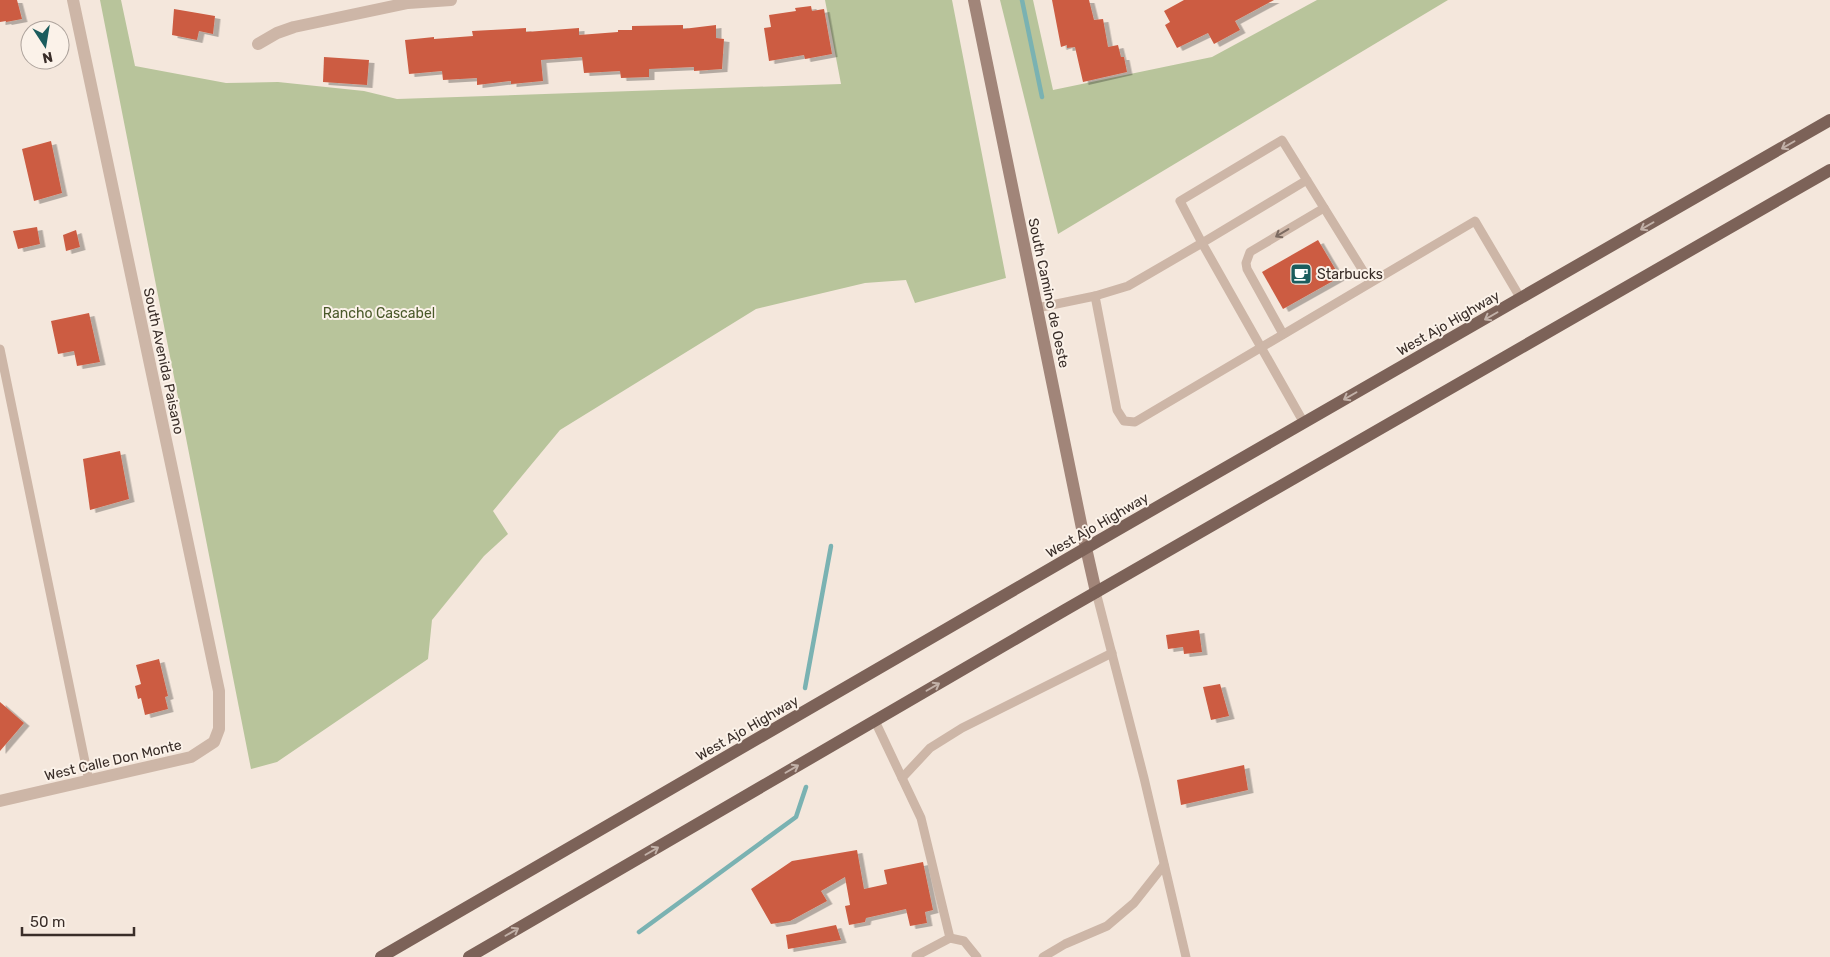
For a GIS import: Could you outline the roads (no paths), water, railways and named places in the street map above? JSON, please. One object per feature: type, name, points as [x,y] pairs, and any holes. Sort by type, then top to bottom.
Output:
[{"type":"main road","name":"West Ajo Highway","points":[[380,957],[1830,120]]},
{"type":"main road","points":[[469,957],[484,953],[874,721],[1830,170]]},
{"type":"street","name":"South Avenida Paisano","points":[[73,0],[219,690],[219,729]]},
{"type":"street","points":[[258,44],[277,33],[294,27],[408,3],[451,0]]},
{"type":"street","name":"South Camino de Oeste","points":[[974,0],[1096,592]]},
{"type":"street","name":"West Calle Don Monte","points":[[0,801],[192,757],[214,742],[219,729]]},
{"type":"lane","points":[[1304,423],[1180,201],[1282,140],[1370,282]]},
{"type":"lane","points":[[1037,308],[1095,296],[1128,286],[1307,180]]},
{"type":"lane","points":[[1283,334],[1247,269],[1246,263],[1250,252],[1324,208]]},
{"type":"lane","points":[[1095,296],[1116,410],[1124,421],[1135,422],[1475,221],[1521,299]]},
{"type":"lane","points":[[0,349],[89,781]]},
{"type":"lane","points":[[1096,592],[1186,957]]},
{"type":"lane","points":[[902,778],[930,748],[962,728],[1112,653]]},
{"type":"lane","points":[[874,721],[921,818],[950,938]]},
{"type":"lane","points":[[1043,957],[1065,944],[1107,926],[1134,903],[1164,865]]},
{"type":"lane","points":[[916,956],[950,938],[964,942],[978,957]]},
{"type":"waterway","points":[[1022,0],[1042,97]]},
{"type":"waterway","points":[[805,688],[831,546]]},
{"type":"waterway","points":[[639,932],[796,817],[806,787]]},
{"type":"place","name":"Starbucks","points":[[1301,274]]},
{"type":"park label","name":"Rancho Cascabel","points":[[379,313]]}]
